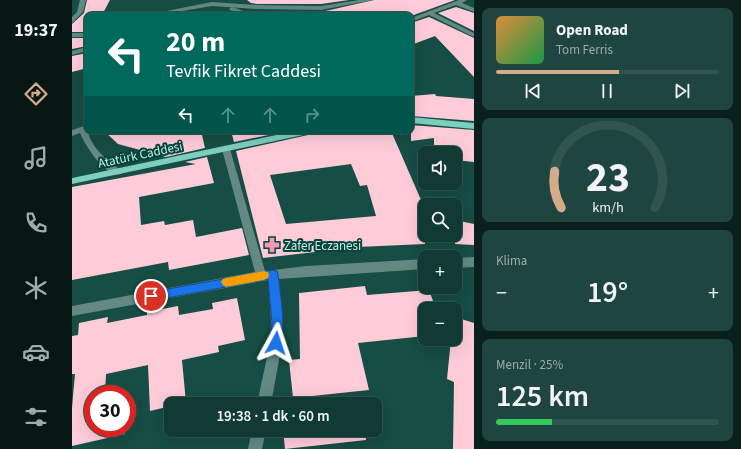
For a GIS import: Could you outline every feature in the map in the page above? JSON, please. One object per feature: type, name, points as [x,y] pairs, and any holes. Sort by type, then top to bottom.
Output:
[{"type":"main road","points":[[414,120],[474,126]]},
{"type":"main road","name":"Atatürk Caddesi","points":[[72,181],[294,134]]},
{"type":"street","points":[[72,22],[80,12],[83,0]]},
{"type":"street","points":[[199,0],[240,12]]},
{"type":"street","points":[[158,12],[173,7],[212,4],[257,7],[321,8],[370,0]]},
{"type":"street","points":[[414,19],[464,0]]},
{"type":"street","points":[[457,3],[474,10]]},
{"type":"street","points":[[429,13],[474,35]]},
{"type":"street","points":[[72,35],[84,35]]},
{"type":"street","points":[[72,53],[84,50]]},
{"type":"street","points":[[72,133],[84,129]]},
{"type":"street","points":[[87,134],[94,153],[100,160],[118,172]]},
{"type":"street","points":[[226,149],[267,275],[277,322],[276,343],[265,397]]},
{"type":"street","points":[[462,263],[474,262]]},
{"type":"street","points":[[72,311],[267,275],[306,271],[418,264]]},
{"type":"street","points":[[255,449],[258,437]]},
{"type":"building","points":[[87,0],[110,0],[104,12],[84,12]]},
{"type":"building","points":[[247,0],[349,0],[321,4],[257,4],[251,3]]},
{"type":"building","points":[[374,0],[455,0],[414,15],[414,12],[321,12]]},
{"type":"building","points":[[456,7],[474,13],[474,31],[438,13]]},
{"type":"building","points":[[262,11],[321,12],[264,12]]},
{"type":"building","points":[[84,13],[84,32],[72,32],[72,24]]},
{"type":"building","points":[[429,17],[474,38],[474,77],[435,36],[414,44],[414,22]]},
{"type":"building","points":[[72,38],[84,38],[84,47],[72,49]]},
{"type":"building","points":[[84,54],[84,69],[72,72],[72,56]]},
{"type":"building","points":[[435,94],[436,96],[474,99],[474,121],[414,116],[414,96]]},
{"type":"building","points":[[414,125],[474,130],[474,162],[462,161],[462,146],[434,146],[434,138],[411,141],[411,134],[414,134]]},
{"type":"building","points":[[107,134],[202,134],[205,148],[166,157],[118,144]]},
{"type":"building","points":[[232,134],[273,134],[234,142]]},
{"type":"building","points":[[309,134],[392,134],[420,198],[418,198],[418,242],[425,242],[425,244],[358,247],[263,258],[236,151]],"holes":[[[351,164],[360,186],[367,185],[376,216],[286,224],[270,175]]]},
{"type":"building","points":[[207,157],[214,183],[139,197],[141,225],[164,221],[165,225],[193,220],[196,237],[242,228],[249,255],[169,270],[168,262],[72,280],[72,187],[196,164],[185,162]]},
{"type":"building","points":[[462,221],[474,224],[474,245],[455,244],[455,242],[462,242]]},
{"type":"building","points":[[365,286],[367,295],[418,291],[418,294],[430,294],[433,302],[418,302],[418,337],[358,343],[369,390],[293,397],[289,360],[300,359],[299,293]]},
{"type":"building","points":[[237,298],[245,340],[218,346],[219,352],[182,360],[185,397],[164,397],[164,408],[150,411],[148,365],[106,374],[105,385],[84,385],[84,437],[112,437],[72,446],[72,408],[75,374],[72,374],[72,336],[78,335],[79,323],[108,317],[107,323],[147,315],[147,312],[178,306],[179,315],[213,309],[212,303]]},
{"type":"building","points":[[462,319],[474,323],[474,449],[453,449],[454,382],[447,379],[450,346],[462,346]]},
{"type":"building","points":[[284,437],[366,437],[366,440],[285,449]]},
{"type":"slow traffic","points":[[226,282],[264,275]]},
{"type":"place","name":"Zafer Eczanesi","points":[[272,245]]},
{"type":"route","points":[[151,296],[273,274],[277,322],[276,343]]}]
